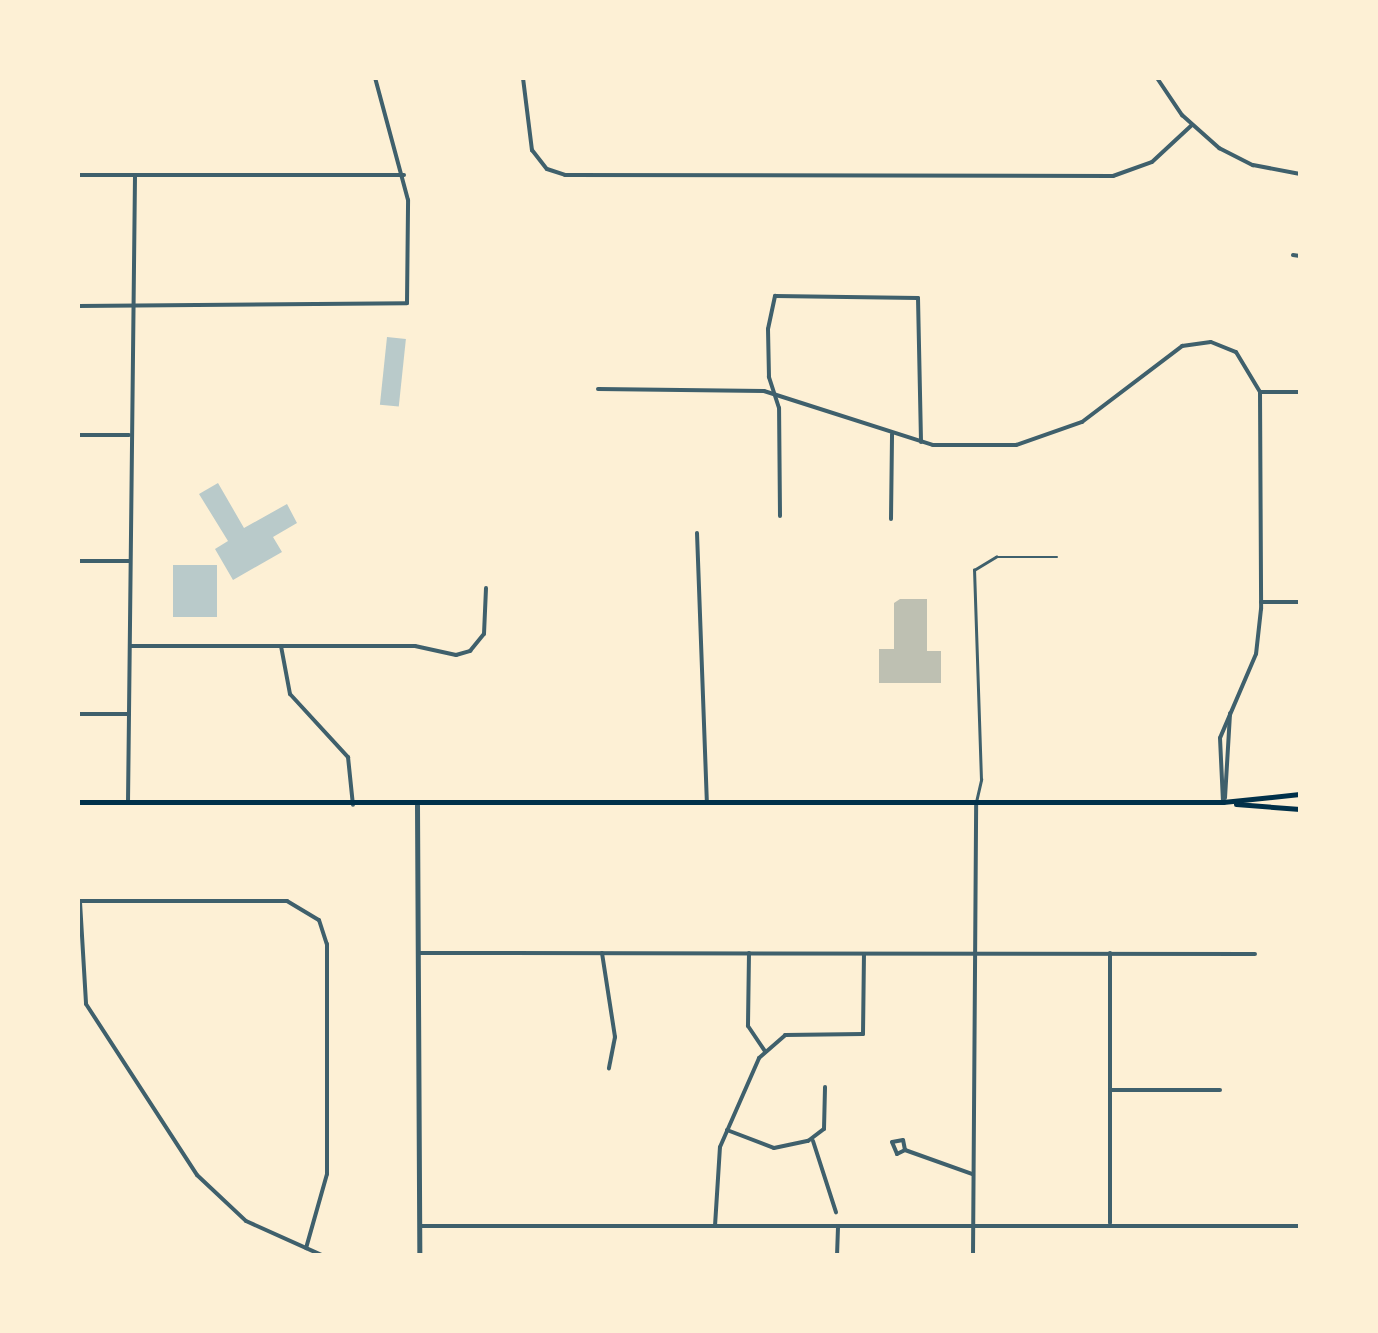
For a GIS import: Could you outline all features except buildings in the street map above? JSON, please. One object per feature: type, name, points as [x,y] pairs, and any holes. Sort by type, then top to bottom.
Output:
[{"type":"main road","points":[[1223,802],[1300,794]]},
{"type":"main road","points":[[78,802],[1223,802],[1300,809]]},
{"type":"street","points":[[78,306],[404,305],[411,290],[404,175],[375,78]]},
{"type":"street","points":[[523,78],[532,150],[547,169],[565,175],[1113,176],[1152,162],[1192,125]]},
{"type":"street","points":[[1157,78],[1192,125],[1242,160],[1300,174]]},
{"type":"street","points":[[78,175],[404,175]]},
{"type":"street","points":[[128,803],[129,435],[135,175]]},
{"type":"street","points":[[1293,255],[1300,256]]},
{"type":"street","points":[[780,516],[768,329],[775,296],[918,298],[921,442]]},
{"type":"street","points":[[598,389],[774,394],[921,442],[1016,445],[1055,436],[1193,343],[1236,352],[1260,392],[1261,602],[1258,647],[1230,710],[1219,747],[1223,802]]},
{"type":"street","points":[[1260,392],[1300,392]]},
{"type":"street","points":[[891,520],[892,433]]},
{"type":"street","points":[[78,434],[129,435]]},
{"type":"street","points":[[697,533],[707,803]]},
{"type":"street","points":[[78,561],[129,560]]},
{"type":"street","points":[[129,646],[415,646],[464,654],[484,634],[486,588]]},
{"type":"street","points":[[1261,602],[1300,602]]},
{"type":"street","points":[[281,646],[290,694],[348,757],[353,805]]},
{"type":"street","points":[[1223,802],[1230,710]]},
{"type":"street","points":[[78,714],[129,714]]},
{"type":"street","points":[[973,1256],[972,953],[976,803]]},
{"type":"street","points":[[417,805],[419,1256]]},
{"type":"street","points":[[306,1248],[327,1174],[326,939],[314,912],[287,901],[78,901],[80,980],[91,1014],[216,1198],[246,1221],[306,1248],[324,1256]]},
{"type":"street","points":[[420,952],[1254,954]]},
{"type":"street","points":[[749,953],[748,1026],[764,1051]]},
{"type":"street","points":[[602,954],[615,1037],[609,1068]]},
{"type":"street","points":[[715,1226],[717,1161],[764,1051],[786,1035],[863,1034],[864,954]]},
{"type":"street","points":[[1110,954],[1110,1223]]},
{"type":"street","points":[[727,1130],[774,1148],[812,1139],[824,1129],[825,1087]]},
{"type":"street","points":[[1110,1090],[1220,1090]]},
{"type":"street","points":[[812,1139],[836,1212]]},
{"type":"street","points":[[905,1150],[972,1174]]},
{"type":"street","points":[[418,1226],[1300,1226]]},
{"type":"street","points":[[837,1256],[838,1226]]},
{"type":"lane","points":[[976,803],[981,780],[974,570],[996,557],[1057,557]]},
{"type":"shaded area","points":[[387,337],[406,339],[399,407],[380,405]]},
{"type":"shaded area","points":[[218,483],[244,528],[287,504],[297,523],[273,537],[282,552],[233,580],[215,549],[228,541],[199,494]]},
{"type":"shaded area","points":[[173,565],[217,565],[217,617],[173,617]]}]
